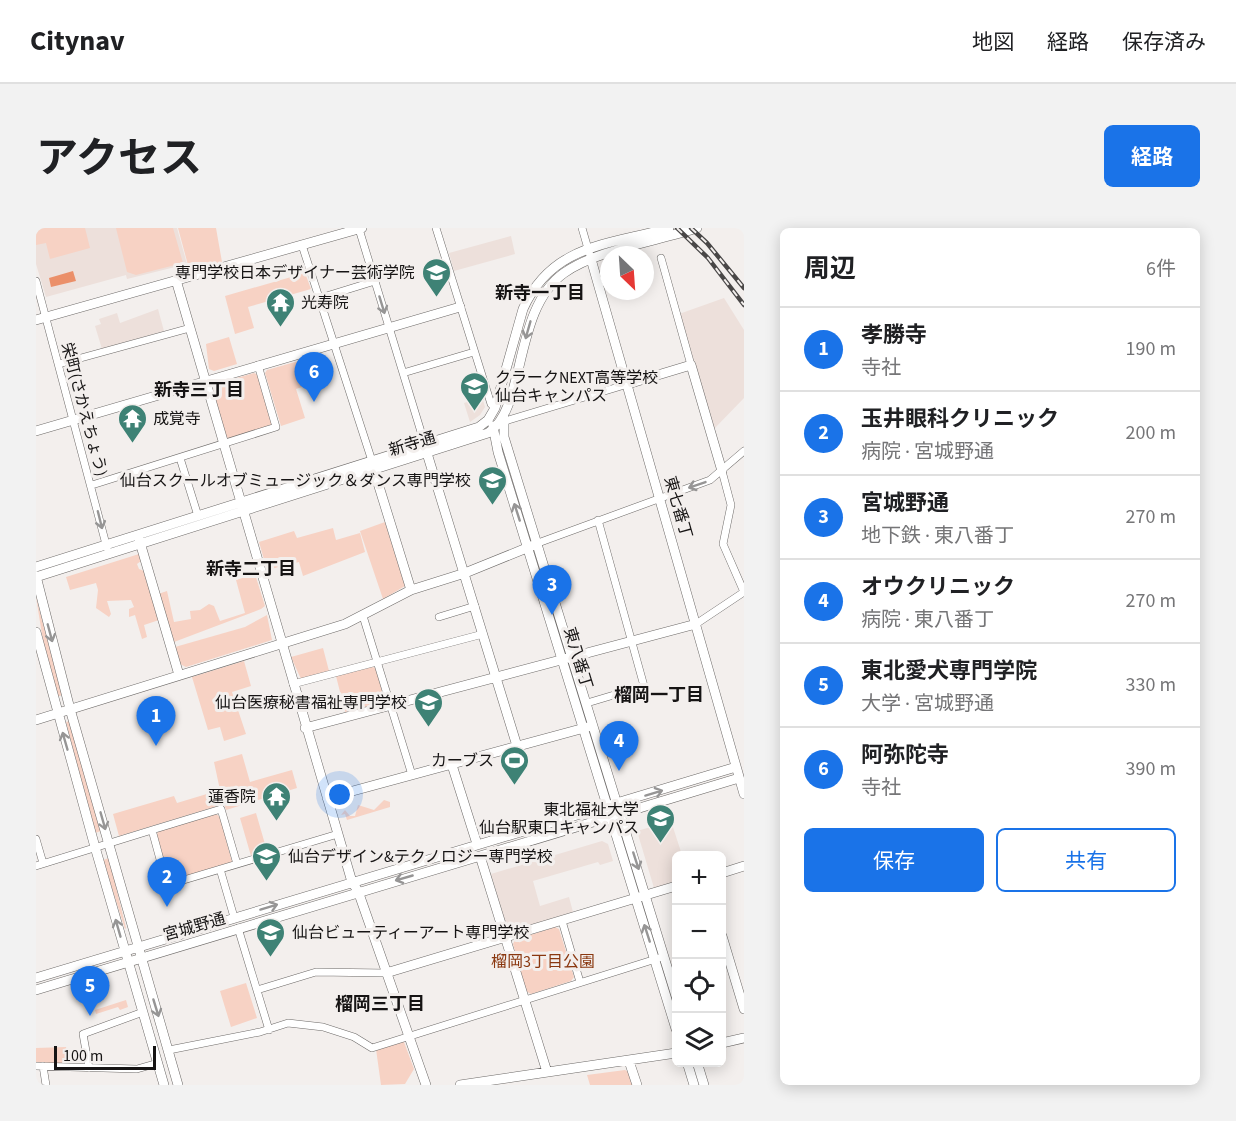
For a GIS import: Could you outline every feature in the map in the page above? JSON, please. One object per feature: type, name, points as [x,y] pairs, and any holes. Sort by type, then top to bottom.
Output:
[{"type":"street","points":[[36,320],[360,228],[518,746]]},
{"type":"street","points":[[436,228],[491,404],[495,408]]},
{"type":"street","name":"東七番丁","points":[[582,228],[661,497],[744,794]]},
{"type":"street","points":[[499,422],[538,302],[556,279],[590,254],[669,228]]},
{"type":"street","points":[[478,427],[488,420],[495,408],[523,309],[530,294],[557,263],[697,228]]},
{"type":"street","points":[[302,246],[335,343],[411,590]]},
{"type":"street","points":[[305,728],[696,624],[744,592],[723,544],[731,505],[661,258]]},
{"type":"street","points":[[176,280],[305,728],[352,882],[358,891],[426,1085]]},
{"type":"street","name":"栄町(さかえちょう)","points":[[36,281],[108,550]]},
{"type":"street","points":[[320,298],[375,281]]},
{"type":"street","points":[[36,431],[460,307]]},
{"type":"street","points":[[59,364],[190,328]]},
{"type":"street","points":[[403,373],[474,352]]},
{"type":"street","points":[[92,486],[276,427],[258,365]]},
{"type":"street","points":[[478,427],[691,365]]},
{"type":"street","points":[[484,382],[501,388]]},
{"type":"street","name":"東八番丁","points":[[495,408],[533,545],[616,815],[636,899],[672,986]]},
{"type":"street","name":"東八番丁","points":[[499,422],[496,448],[533,545]]},
{"type":"street","name":"新寺通","points":[[139,539],[426,449],[476,438],[499,422]]},
{"type":"street","name":"新寺通","points":[[426,449],[478,427]]},
{"type":"street","points":[[476,438],[488,441],[496,448]]},
{"type":"street","points":[[36,720],[281,644],[363,616],[411,590],[465,573],[598,520],[710,480],[744,451]]},
{"type":"street","points":[[180,458],[198,516]]},
{"type":"street","name":"新寺通","points":[[36,577],[198,516],[242,508]]},
{"type":"street","points":[[587,703],[644,686],[598,520]]},
{"type":"street","points":[[139,539],[179,675]]},
{"type":"street","name":"新寺通","points":[[36,567],[108,550]]},
{"type":"street","points":[[36,577],[70,709],[178,1085]]},
{"type":"street","points":[[439,617],[475,606]]},
{"type":"street","points":[[363,616],[412,775]]},
{"type":"street","points":[[36,632],[57,713],[164,1085]]},
{"type":"street","points":[[293,684],[483,634]]},
{"type":"street","name":"東八番丁","points":[[568,659],[587,703],[589,727]]},
{"type":"street","points":[[327,798],[589,727]]},
{"type":"street","points":[[452,765],[477,844]]},
{"type":"street","name":"宮城野通","points":[[36,978],[736,768]]},
{"type":"street","name":"宮城野通","points":[[36,990],[358,891],[740,778]]},
{"type":"street","points":[[36,838],[40,865],[221,809],[237,864]]},
{"type":"street","name":"東八番丁","points":[[616,815],[646,895],[672,1013]]},
{"type":"street","points":[[152,830],[167,885],[338,834]]},
{"type":"street","points":[[480,856],[547,1072]]},
{"type":"street","points":[[726,872],[744,866]]},
{"type":"street","points":[[220,869],[234,917]]},
{"type":"street","points":[[257,990],[316,972],[386,973],[672,887]]},
{"type":"street","points":[[562,921],[580,982]]},
{"type":"street","points":[[238,928],[269,1030]]},
{"type":"street","points":[[726,949],[744,1009]]},
{"type":"street","points":[[169,1050],[269,1030],[288,1023],[315,1025],[354,1037],[372,1048],[660,958]]},
{"type":"street","points":[[89,1068],[83,1034],[143,1012]]},
{"type":"street","points":[[726,1042],[744,1038]]},
{"type":"street","points":[[460,1085],[501,1082],[547,1072],[672,1054]]},
{"type":"street","points":[[629,1061],[637,1085]]},
{"type":"street","points":[[45,1085],[39,1066],[137,1069],[158,1063]]},
{"type":"street","points":[[689,1067],[694,1085]]},
{"type":"street","points":[[699,1067],[704,1085]]},
{"type":"shaded area","points":[[36,228],[177,228],[187,264],[127,279],[126,275],[46,297],[36,264]]},
{"type":"shaded area","points":[[511,236],[515,254],[454,271],[449,253]]},
{"type":"shaded area","points":[[73,271],[76,281],[51,287],[49,278]]},
{"type":"shaded area","points":[[724,298],[744,330],[744,398],[714,429],[679,314]]},
{"type":"shaded area","points":[[158,309],[164,331],[102,349],[95,326],[101,324],[99,319],[117,313],[120,323]]},
{"type":"shaded area","name":"クラークNEXT高等学校 仙台キャンパス","points":[[482,397],[485,407],[480,415],[470,422],[464,403]]},
{"type":"shaded area","name":"東北福祉大学 仙台駅東口キャンパス","points":[[671,821],[681,851],[672,851],[672,882],[654,888],[637,831]]},
{"type":"shaded area","points":[[602,841],[608,844],[613,861],[600,865],[598,862],[533,881],[540,906],[569,897],[573,912],[512,931],[507,928],[491,874]]},
{"type":"green space","points":[[36,228],[85,228],[90,248],[50,259],[46,243],[36,245]]},
{"type":"green space","points":[[116,228],[173,228],[183,263],[136,275],[127,272]]},
{"type":"green space","points":[[178,228],[216,228],[222,262],[181,274],[179,268],[188,265]]},
{"type":"green space","points":[[305,273],[311,289],[248,307],[254,328],[235,334],[225,296]]},
{"type":"green space","points":[[229,337],[237,364],[214,371],[209,369],[206,344]]},
{"type":"green space","points":[[316,356],[323,380],[296,389],[305,418],[281,426],[265,373],[267,370]]},
{"type":"green space","points":[[254,373],[258,375],[272,422],[270,426],[231,439],[226,437],[213,389],[216,384]]},
{"type":"green space","points":[[385,522],[405,586],[383,599],[360,531]]},
{"type":"green space","points":[[333,528],[336,540],[360,533],[365,552],[303,576],[299,562],[267,570],[259,542],[294,531],[297,538]]},
{"type":"green space","points":[[139,554],[141,561],[137,564],[139,569],[144,571],[159,620],[144,625],[147,637],[142,639],[135,615],[129,617],[129,609],[134,607],[131,600],[107,601],[111,614],[109,617],[96,608],[98,590],[96,583],[70,590],[66,577]]},
{"type":"green space","points":[[255,574],[265,606],[174,642],[158,594],[167,591],[174,622],[191,619],[190,611],[200,610],[209,604],[214,606],[220,621],[245,613],[236,580]]},
{"type":"green space","points":[[36,597],[62,695],[57,697],[44,647]]},
{"type":"green space","points":[[267,615],[272,640],[186,667],[180,664],[175,647],[245,627]]},
{"type":"green space","points":[[323,648],[329,671],[301,679],[291,657]]},
{"type":"green space","points":[[244,661],[251,686],[232,692],[246,734],[224,741],[220,727],[208,730],[192,677]]},
{"type":"green space","points":[[376,668],[385,702],[345,712],[336,676]]},
{"type":"green space","points":[[70,721],[101,831],[95,833],[66,722]]},
{"type":"green space","points":[[242,754],[250,782],[292,770],[297,788],[226,810],[224,804],[119,836],[113,814],[174,796],[177,803],[220,790],[214,762]]},
{"type":"green space","points":[[384,800],[390,802],[390,807],[347,820],[345,814],[341,815],[345,810],[350,816],[355,816],[358,805],[374,810]]},
{"type":"green space","points":[[256,813],[267,851],[251,856],[240,818]]},
{"type":"green space","points":[[216,814],[220,817],[232,862],[172,880],[169,878],[157,835],[158,831]]},
{"type":"green space","points":[[109,858],[126,928],[125,929],[103,860]]},
{"type":"green space","name":"榴岡3丁目公園","points":[[555,927],[559,929],[574,977],[571,981],[531,994],[526,991],[513,944],[515,940]]},
{"type":"green space","points":[[246,983],[257,1018],[231,1027],[220,991]]},
{"type":"green space","points":[[126,1000],[128,1007],[120,1010],[118,1007],[96,1014],[95,1010]]},
{"type":"green space","points":[[401,1040],[404,1042],[414,1069],[405,1084],[381,1085],[376,1049]]},
{"type":"green space","points":[[66,1047],[70,1064],[36,1063],[36,1048]]},
{"type":"green space","points":[[625,1070],[629,1072],[633,1085],[590,1085],[587,1075]]},
{"type":"railway","points":[[677,228],[708,258],[744,305]]},
{"type":"railway","points":[[691,228],[707,243],[744,288]]},
{"type":"place","name":"専門学校日本デザイナー芸術学院","points":[[436,298]]},
{"type":"place","name":"光寿院","points":[[280,328]]},
{"type":"place","name":"阿弥陀寺","points":[[314,402]]},
{"type":"place","name":"クラークNEXT高等学校 仙台キャンパス","points":[[474,412]]},
{"type":"place","name":"成覚寺","points":[[132,444]]},
{"type":"place","name":"仙台スクールオブミュージック＆ダンス専門学校","points":[[492,506]]},
{"type":"place","name":"宮城野通","points":[[552,615]]},
{"type":"place","name":"仙台医療秘書福祉専門学校","points":[[428,728]]},
{"type":"place","name":"孝勝寺","points":[[156,746]]},
{"type":"place","name":"オウクリニック","points":[[619,771]]},
{"type":"place","name":"カーブス","points":[[515,786]]},
{"type":"place","name":"蓮香院","points":[[277,822]]},
{"type":"place","name":"東北福祉大学 仙台駅東口キャンパス","points":[[660,844]]},
{"type":"place","name":"仙台デザイン&テクノロジー専門学校","points":[[267,882]]},
{"type":"place","name":"玉井眼科クリニック","points":[[167,907]]},
{"type":"place","name":"仙台ビューティーアート専門学校","points":[[271,958]]},
{"type":"place","name":"東北愛犬専門学院","points":[[90,1016]]},
{"type":"district","name":"新寺一丁目","points":[[540,293]]},
{"type":"district","name":"新寺三丁目","points":[[199,390]]},
{"type":"district","name":"新寺二丁目","points":[[251,569]]},
{"type":"district","name":"榴岡一丁目","points":[[659,695]]},
{"type":"district","name":"榴岡三丁目","points":[[380,1004]]}]
